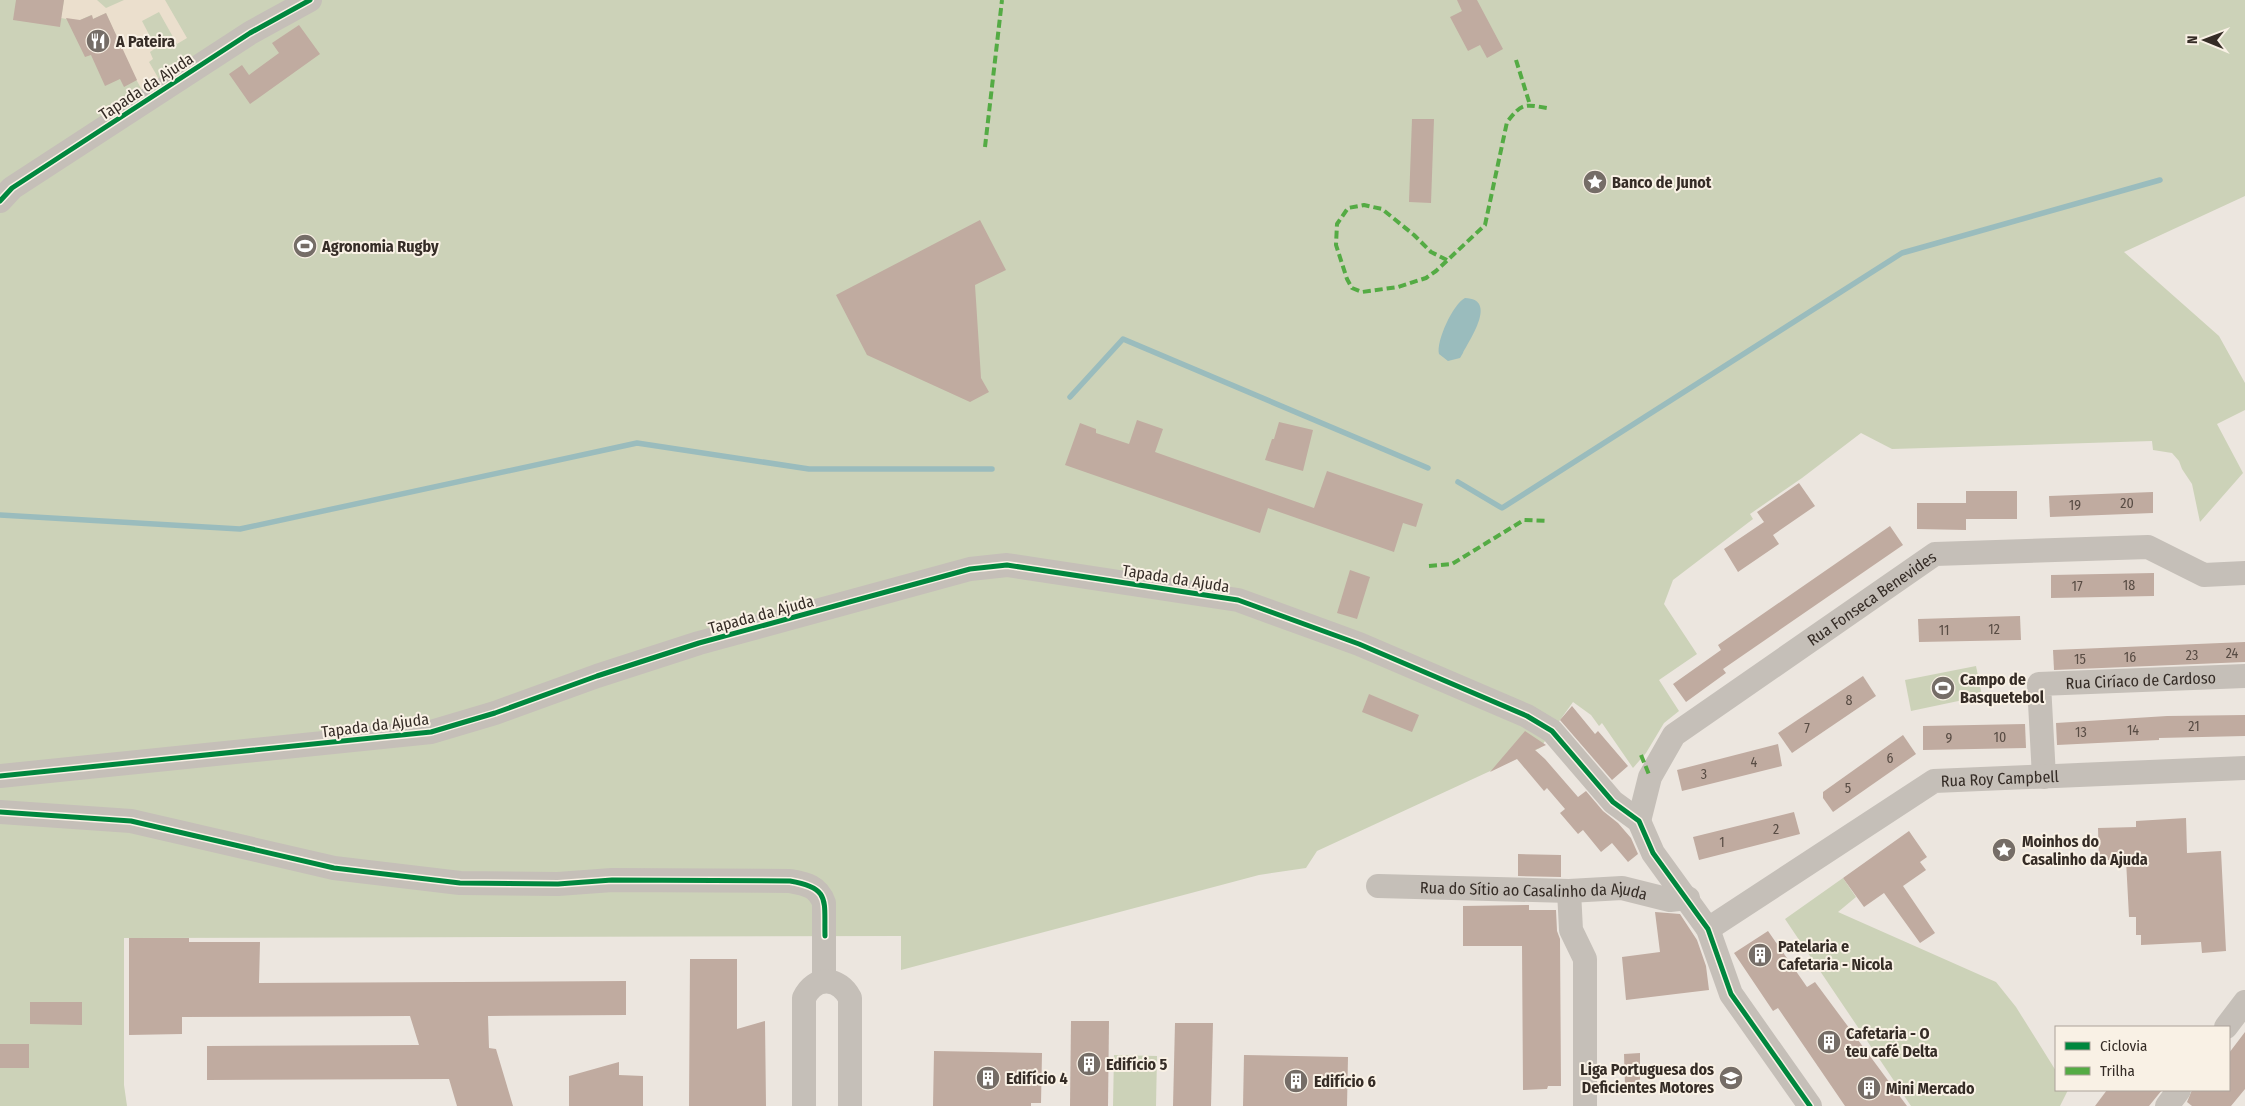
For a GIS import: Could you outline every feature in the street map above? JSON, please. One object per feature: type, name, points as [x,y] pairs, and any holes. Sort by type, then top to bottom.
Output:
[{"type":"street","name":"Tapada da Ajuda","points":[[0,201],[12,188],[250,33],[310,0]]},
{"type":"street","name":"Rua Fonseca Benevides","points":[[1639,821],[1650,777],[1674,735],[1935,554],[2148,547],[2204,575],[2245,573]]},
{"type":"street","name":"Tapada da Ajuda","points":[[0,776],[431,732],[495,713],[597,676],[700,643],[970,569],[1008,565],[1238,600],[1359,644],[1516,711],[1552,731],[1614,802],[1639,821]]},
{"type":"street","name":"Rua Ciríaco de Cardoso","points":[[2044,777],[2039,684],[2245,676]]},
{"type":"street","name":"Rua Roy Campbell","points":[[1708,929],[1934,781],[2245,768]]},
{"type":"street","points":[[0,812],[131,821],[334,868],[460,883],[558,884],[612,880],[790,881],[810,885],[821,893],[824,903],[824,981]]},
{"type":"street","points":[[1639,821],[1653,853],[1688,898],[1708,929],[1731,994],[1810,1106]]},
{"type":"street","name":"Rua do Sítio ao Casalinho da Ajuda","points":[[1378,886],[1569,891],[1622,888],[1670,900],[1688,898]]},
{"type":"street","points":[[1569,891],[1571,930],[1585,959],[1585,1106]]},
{"type":"street","points":[[804,1106],[804,998],[812,986],[824,981],[839,984],[845,989],[850,998],[850,1106]]},
{"type":"street","points":[[2227,1026],[2245,1002]]},
{"type":"street","points":[[2167,1106],[2179,1091]]},
{"type":"green space","points":[[0,0],[2245,0],[2245,196],[2124,252],[2219,336],[2245,383],[2245,410],[2217,424],[2243,473],[2200,522],[2192,484],[2179,461],[2172,453],[2153,450],[2152,441],[1892,449],[1861,433],[1802,478],[1750,514],[1753,519],[1673,580],[1664,604],[1697,654],[1659,680],[1679,711],[1664,723],[1646,753],[1633,768],[1602,723],[1599,726],[1591,715],[1573,702],[1540,748],[1317,851],[1306,868],[1259,875],[901,970],[901,936],[124,938],[124,1085],[127,1106],[0,1106]]},
{"type":"green space","name":"Campo de Basquetebol","points":[[1976,666],[1982,696],[1911,711],[1905,680]]},
{"type":"green space","points":[[1843,878],[1856,897],[1838,912],[1996,982],[2016,1007],[2055,1069],[2055,1091],[2068,1091],[2060,1106],[1911,1106],[1785,919]]},
{"type":"green space","points":[[1114,1055],[1157,1056],[1156,1106],[1113,1106]]},
{"type":"shaded area","points":[[64,0],[97,0],[106,8],[124,0],[165,0],[187,38],[177,44],[159,12],[142,21],[156,48],[150,52],[153,59],[149,62],[160,81],[142,90],[106,13],[93,19],[91,15],[78,21],[61,18]]},
{"type":"water","points":[[1465,298],[1475,300],[1480,305],[1479,321],[1460,358],[1448,361],[1439,354],[1440,341],[1446,323],[1455,307]]},
{"type":"building","points":[[16,0],[64,0],[60,27],[13,20]]},
{"type":"building","points":[[1457,0],[1477,0],[1503,49],[1487,58],[1480,45],[1468,51],[1450,17],[1462,11]]},
{"type":"building","name":"A Pateira","points":[[106,13],[137,80],[124,87],[120,79],[105,86],[91,55],[85,57],[66,18],[80,20],[92,15],[93,19]]},
{"type":"building","points":[[299,25],[320,54],[250,104],[229,74],[242,65],[249,75],[279,53],[272,43]]},
{"type":"building","points":[[1412,119],[1434,119],[1431,203],[1409,202]]},
{"type":"building","points":[[980,220],[1006,270],[975,285],[981,378],[989,392],[970,402],[867,355],[836,295]]},
{"type":"building","points":[[1137,420],[1163,429],[1155,452],[1314,508],[1327,471],[1423,504],[1416,527],[1403,523],[1394,552],[1268,508],[1260,533],[1065,465],[1080,423],[1096,429],[1096,433],[1129,444]]},
{"type":"building","points":[[1279,422],[1313,430],[1303,471],[1265,460]]},
{"type":"building","points":[[1799,483],[1815,506],[1773,535],[1779,544],[1738,572],[1724,549],[1764,522],[1757,512]]},
{"type":"building","points":[[1966,491],[2017,491],[2017,519],[1966,519],[1966,530],[1917,529],[1917,503],[1966,503]]},
{"type":"building","points":[[2153,492],[2153,513],[2050,517],[2049,496]]},
{"type":"building","points":[[1890,526],[1903,545],[1723,669],[1726,673],[1686,702],[1673,684],[1721,650],[1718,645]]},
{"type":"building","points":[[1350,570],[1370,577],[1357,619],[1337,613]]},
{"type":"building","points":[[2154,573],[2154,596],[2051,598],[2051,575]]},
{"type":"building","points":[[2020,616],[2021,640],[1919,642],[1918,619]]},
{"type":"building","points":[[2245,642],[2245,662],[2054,670],[2053,650]]},
{"type":"building","points":[[1863,676],[1876,696],[1792,753],[1778,733]]},
{"type":"building","points":[[1369,694],[1419,715],[1412,732],[1362,712]]},
{"type":"building","points":[[1572,706],[1595,734],[1598,731],[1628,766],[1612,780],[1560,720]]},
{"type":"building","points":[[2245,715],[2245,736],[2159,738],[2159,740],[2057,745],[2056,723],[2167,716]]},
{"type":"building","points":[[2025,724],[2026,748],[1923,750],[1923,726]]},
{"type":"building","points":[[1525,731],[1546,745],[1535,750],[1578,797],[1586,791],[1603,811],[1618,823],[1631,838],[1638,854],[1628,862],[1612,843],[1601,852],[1583,830],[1578,834],[1560,813],[1565,809],[1547,788],[1544,791],[1517,759],[1490,772]]},
{"type":"building","points":[[1903,735],[1916,754],[1833,812],[1823,798],[1823,792]]},
{"type":"building","points":[[1778,744],[1782,766],[1682,791],[1677,770]]},
{"type":"building","points":[[1794,812],[1800,834],[1699,860],[1693,837]]},
{"type":"building","points":[[2186,818],[2187,853],[2221,851],[2226,951],[2202,953],[2201,942],[2141,945],[2141,935],[2136,935],[2136,917],[2129,917],[2126,860],[2099,860],[2098,828],[2136,827],[2136,821]]},
{"type":"building","points":[[1909,831],[1927,857],[1920,862],[1926,870],[1903,886],[1935,933],[1920,943],[1884,893],[1864,907],[1843,878]]},
{"type":"building","points":[[1518,854],[1561,855],[1561,877],[1518,876]]},
{"type":"building","points":[[1529,905],[1529,910],[1556,910],[1557,931],[1560,939],[1561,1086],[1548,1086],[1547,1089],[1523,1090],[1522,946],[1463,946],[1463,906]]},
{"type":"building","points":[[1655,912],[1680,914],[1697,940],[1706,966],[1709,990],[1626,1000],[1622,957],[1660,952]]},
{"type":"building","points":[[1768,931],[1807,987],[1815,982],[1907,1106],[1845,1106],[1778,1008],[1773,1011],[1734,953]]},
{"type":"building","points":[[129,938],[189,938],[189,942],[260,942],[259,983],[626,981],[626,1015],[488,1016],[489,1048],[496,1049],[513,1106],[457,1106],[449,1079],[207,1080],[207,1046],[419,1045],[410,1016],[182,1017],[182,1034],[129,1035]]},
{"type":"building","points":[[690,959],[737,959],[737,1029],[765,1021],[766,1106],[689,1106]]},
{"type":"building","points":[[30,1002],[82,1002],[82,1025],[30,1024]]},
{"type":"building","name":"Edifício 5","points":[[1071,1021],[1109,1021],[1108,1106],[1070,1106]]},
{"type":"building","name":"Edifício 5","points":[[1175,1023],[1213,1023],[1211,1106],[1173,1106]]},
{"type":"building","points":[[2245,1032],[2245,1089],[2231,1106],[2192,1106],[2187,1102],[2192,1091],[2230,1091],[2230,1052]]},
{"type":"building","points":[[0,1044],[29,1044],[29,1068],[0,1068]]},
{"type":"building","name":"Edifício 4","points":[[934,1051],[1042,1053],[1041,1103],[1031,1103],[1031,1106],[933,1106]]},
{"type":"building","points":[[1640,1053],[1640,1085],[1625,1085],[1624,1054]]},
{"type":"building","name":"Edifício 6","points":[[1244,1055],[1348,1057],[1347,1106],[1243,1106]]},
{"type":"building","points":[[619,1062],[619,1075],[643,1076],[643,1106],[569,1106],[569,1076]]},
{"type":"building","points":[[2106,1091],[2161,1091],[2149,1106],[2095,1106]]},
{"type":"waterway","points":[[1458,482],[1502,508],[1902,253],[2160,180]]},
{"type":"waterway","points":[[1070,397],[1123,339],[1428,468]]},
{"type":"waterway","points":[[0,515],[240,529],[637,443],[809,469],[992,469]]},
{"type":"marked path","points":[[985,147],[1002,0]]},
{"type":"marked path","points":[[1516,60],[1530,105]]},
{"type":"marked path","points":[[1447,260],[1431,252],[1414,235],[1382,209],[1364,205],[1348,208],[1337,224],[1336,245],[1347,279],[1352,288],[1362,292],[1398,287],[1426,278],[1436,271],[1485,225],[1507,122],[1516,111],[1524,106],[1547,108]]},
{"type":"marked path","points":[[1429,566],[1452,564],[1524,520],[1548,521]]},
{"type":"marked path","points":[[1641,755],[1650,777]]},
{"type":"cycle path","points":[[0,201],[12,188],[250,33],[310,0]]},
{"type":"cycle path","points":[[0,776],[431,732],[495,713],[597,676],[699,643],[970,569],[1007,565],[1238,600],[1359,644],[1527,716],[1552,731],[1613,802],[1639,821],[1653,853],[1708,929],[1731,994],[1810,1106]]},
{"type":"cycle path","points":[[0,812],[131,821],[334,868],[460,883],[558,884],[612,880],[790,881],[813,887],[819,892],[824,905],[825,936]]},
{"type":"place","name":"A Pateira","points":[[98,41]]},
{"type":"place","name":"Banco de Junot","points":[[1595,182]]},
{"type":"place","name":"Agronomia Rugby","points":[[305,246]]},
{"type":"place","name":"Campo de Basquetebol","points":[[1943,688]]},
{"type":"place","name":"Moinhos do Casalinho da Ajuda","points":[[2004,850]]},
{"type":"place","name":"Patelaria e Cafetaria - Nicola","points":[[1760,955]]},
{"type":"place","name":"Cafetaria - O teu café Delta","points":[[1829,1042]]},
{"type":"place","name":"Edifício 5","points":[[1089,1064]]},
{"type":"place","name":"Edifício 4","points":[[988,1078]]},
{"type":"place","name":"Liga Portuguesa dos Deficientes Motores","points":[[1731,1078]]},
{"type":"place","name":"Edifício 6","points":[[1296,1081]]},
{"type":"place","name":"Mini Mercado","points":[[1869,1088]]}]
